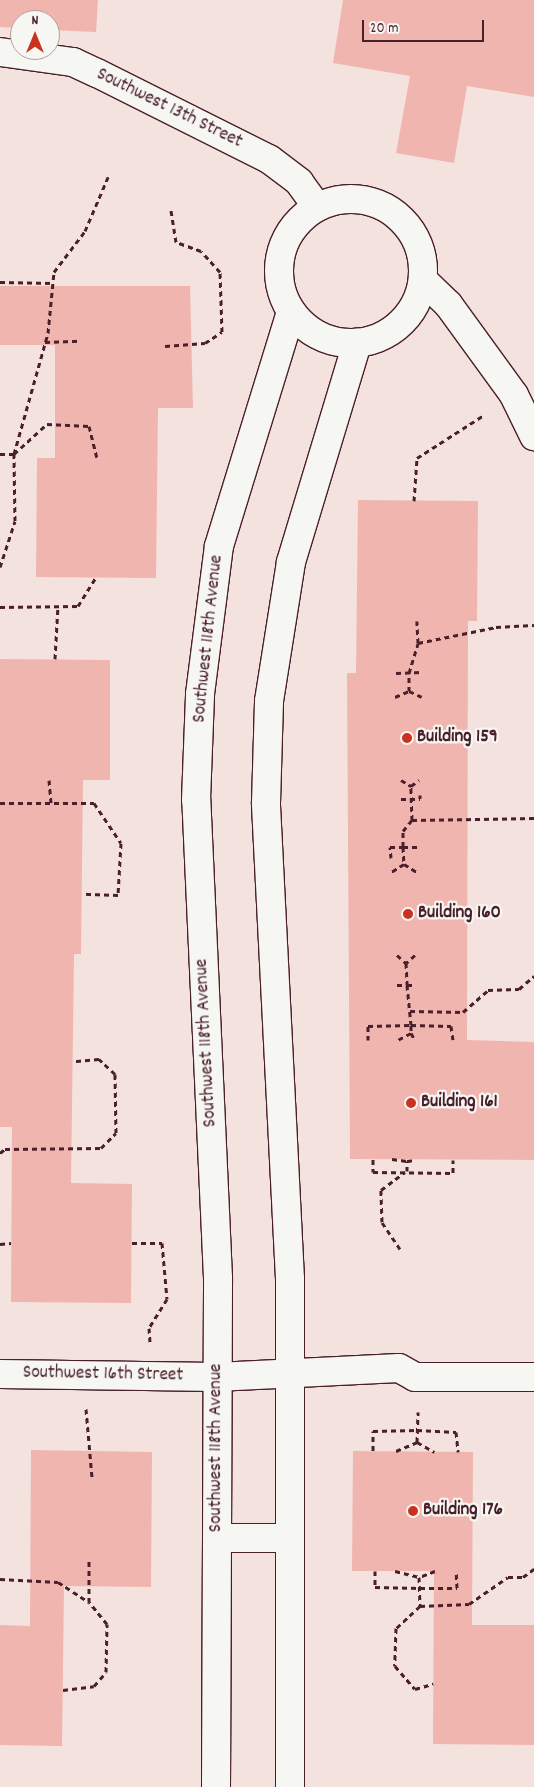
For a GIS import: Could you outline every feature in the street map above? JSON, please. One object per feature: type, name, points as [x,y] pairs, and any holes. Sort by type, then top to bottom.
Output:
[{"type":"street","name":"Southwest 13th Street","points":[[0,52],[73,62],[97,73],[269,159],[299,182],[317,207]]},
{"type":"street","points":[[338,199],[361,199],[401,218],[415,236],[422,257],[423,280],[407,317],[393,330],[357,343],[320,336],[291,312],[279,280],[280,254],[291,230],[317,207],[338,199]]},
{"type":"street","points":[[423,280],[448,304],[514,395],[534,436]]},
{"type":"street","name":"Southwest 118th Avenue","points":[[216,1787],[216,1376],[218,1278],[196,800],[200,694],[219,546],[291,312]]},
{"type":"street","points":[[290,1787],[290,1279],[266,803],[269,701],[291,562],[357,343]]},
{"type":"street","name":"Southwest 16th Street","points":[[0,1374],[149,1374],[152,1377],[289,1375],[399,1368],[415,1376],[534,1376]]},
{"type":"street","points":[[217,1538],[290,1538]]},
{"type":"path","points":[[0,567],[15,521],[14,454],[45,342],[54,272],[85,231],[108,178]]},
{"type":"path","points":[[165,346],[205,343],[222,332],[220,272],[201,251],[176,242],[171,210]]},
{"type":"path","points":[[0,282],[53,283]]},
{"type":"path","points":[[45,342],[80,341]]},
{"type":"path","points":[[414,501],[417,458],[514,395]]},
{"type":"path","points":[[0,454],[14,454],[47,424],[80,425],[89,426],[97,458]]},
{"type":"path","points":[[0,607],[78,606],[96,577]]},
{"type":"path","points":[[55,659],[58,606]]},
{"type":"path","points":[[409,691],[409,673],[418,643],[417,621]]},
{"type":"path","points":[[418,643],[496,627],[534,625]]},
{"type":"path","points":[[396,674],[422,672]]},
{"type":"path","points":[[395,697],[409,691],[422,697]]},
{"type":"path","points":[[49,780],[51,803]]},
{"type":"path","points":[[401,780],[411,786]]},
{"type":"path","points":[[411,786],[419,780]]},
{"type":"path","points":[[404,864],[403,831],[412,820],[411,786]]},
{"type":"path","points":[[401,799],[420,799],[420,795]]},
{"type":"path","points":[[0,803],[94,803],[121,843],[118,895],[82,894]]},
{"type":"path","points":[[412,820],[534,818]]},
{"type":"path","points":[[391,858],[390,847],[417,847]]},
{"type":"path","points":[[391,872],[404,864]]},
{"type":"path","points":[[404,864],[417,872]]},
{"type":"path","points":[[397,955],[406,963],[410,1033],[415,1040]]},
{"type":"path","points":[[406,963],[415,955]]},
{"type":"path","points":[[410,1011],[463,1012],[488,990],[519,989],[534,976]]},
{"type":"path","points":[[397,985],[415,985]]},
{"type":"path","points":[[368,1040],[368,1026],[410,1025],[452,1026],[453,1040]]},
{"type":"path","points":[[398,1040],[410,1033]]},
{"type":"path","points":[[0,1153],[5,1149],[101,1148],[116,1133],[115,1074],[99,1059],[74,1060]]},
{"type":"path","points":[[373,1159],[373,1172],[453,1173],[453,1160]]},
{"type":"path","points":[[392,1159],[416,1160]]},
{"type":"path","points":[[407,1161],[407,1171]]},
{"type":"path","points":[[400,1249],[382,1222],[381,1190],[407,1171]]},
{"type":"path","points":[[0,1244],[11,1242]]},
{"type":"path","points":[[132,1243],[162,1242],[167,1299],[149,1328],[152,1377]]},
{"type":"path","points":[[88,1374],[86,1429],[92,1478]]},
{"type":"path","points":[[417,1430],[417,1442]]},
{"type":"path","points":[[373,1451],[373,1431],[417,1430],[456,1432],[458,1452]]},
{"type":"path","points":[[396,1451],[417,1442]]},
{"type":"path","points":[[417,1442],[434,1452]]},
{"type":"path","points":[[90,1561],[90,1602]]},
{"type":"path","points":[[433,1684],[415,1689],[395,1666],[396,1628],[420,1606],[469,1604],[508,1578],[523,1578],[534,1569]]},
{"type":"path","points":[[375,1571],[375,1587],[457,1588],[456,1571]]},
{"type":"path","points":[[395,1571],[419,1577],[435,1571]]},
{"type":"path","points":[[419,1577],[420,1606]]},
{"type":"path","points":[[0,1579],[58,1582],[90,1602],[107,1624],[106,1672],[94,1686],[62,1690]]},
{"type":"building","points":[[0,0],[98,0],[96,32],[60,30],[60,10],[10,10],[10,28],[0,27]]},
{"type":"building","points":[[343,0],[534,0],[534,97],[467,86],[454,163],[396,153],[410,76],[333,63]]},
{"type":"building","points":[[0,286],[190,286],[193,408],[158,408],[156,578],[36,577],[37,458],[55,458],[55,345],[0,345]]},
{"type":"building","points":[[358,500],[478,501],[477,621],[468,621],[467,1040],[534,1042],[534,1160],[350,1159],[347,673],[356,673]]},
{"type":"building","points":[[0,659],[110,660],[110,780],[83,780],[81,954],[74,954],[71,1183],[132,1184],[131,1303],[11,1302],[12,1127],[0,1127]]},
{"type":"building","points":[[31,1450],[152,1452],[151,1587],[64,1586],[62,1746],[0,1745],[0,1625],[30,1626]]},
{"type":"building","points":[[353,1451],[473,1452],[472,1625],[534,1625],[534,1745],[433,1744],[434,1571],[352,1571]]},
{"type":"place","name":"Building 159","points":[[407,738]]},
{"type":"place","name":"Building 160","points":[[408,914]]},
{"type":"place","name":"Building 161","points":[[411,1103]]},
{"type":"place","name":"Building 176","points":[[413,1511]]}]
